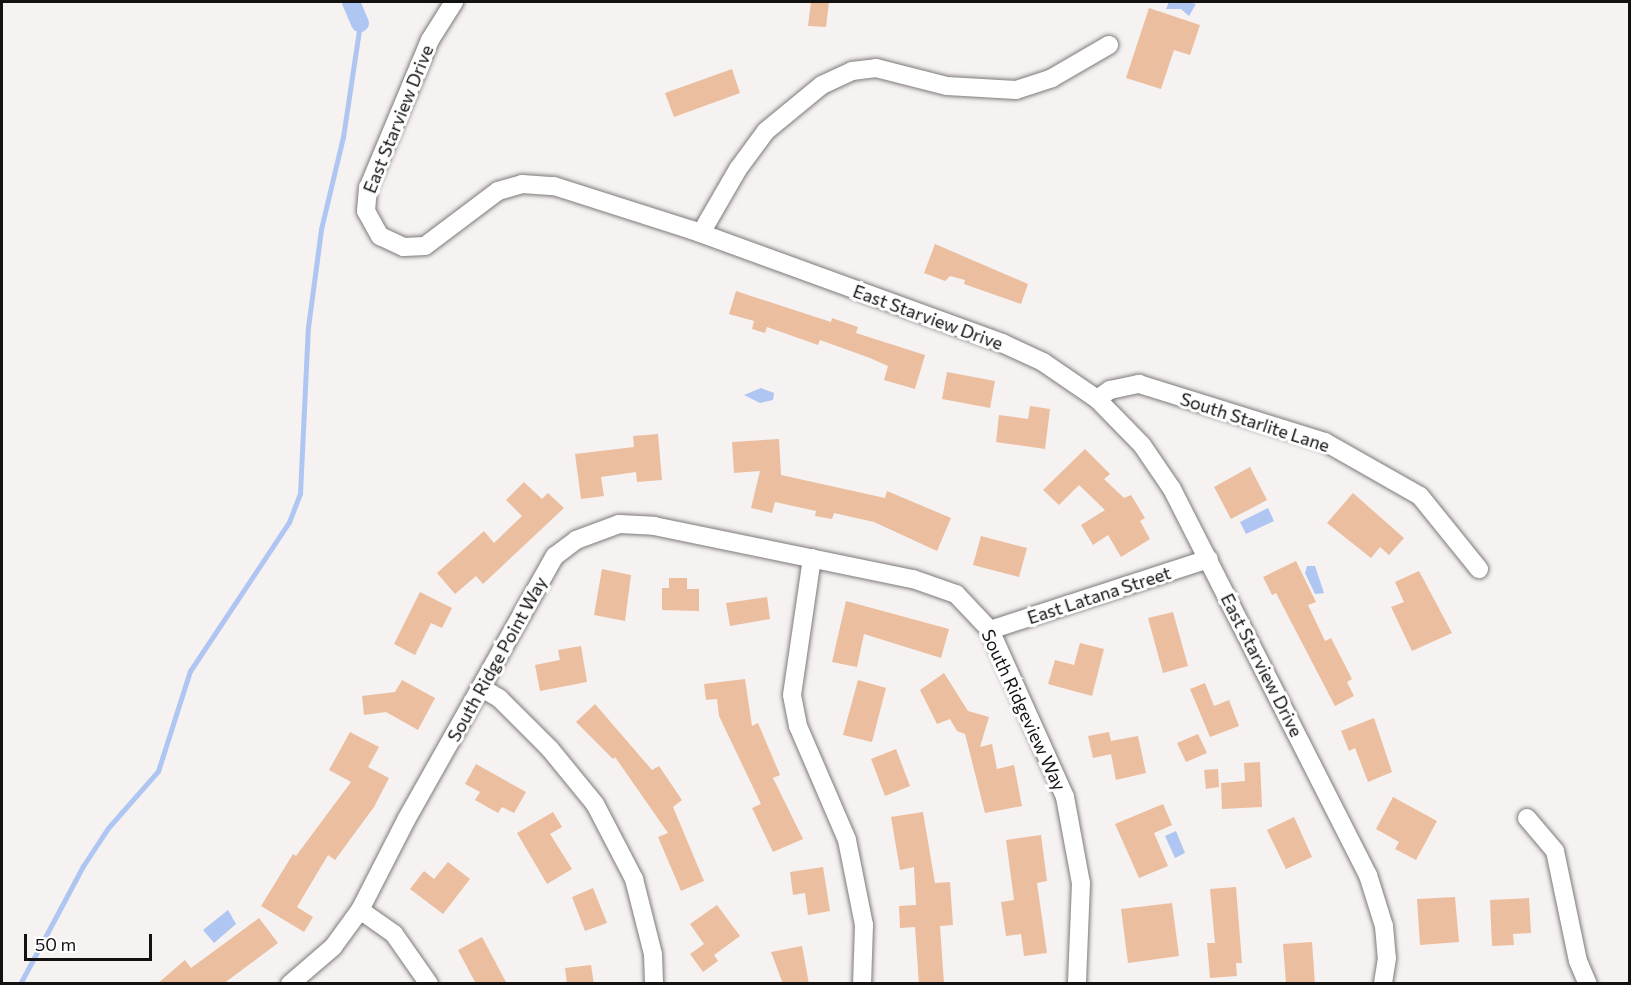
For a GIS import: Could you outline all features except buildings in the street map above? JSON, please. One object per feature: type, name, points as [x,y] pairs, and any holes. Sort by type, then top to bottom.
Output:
[{"type":"street","name":"East Starview Drive","points":[[454,2],[430,40],[368,188],[366,211],[380,236],[404,247],[425,246],[483,200],[522,184],[554,186],[700,233],[1002,343],[1043,362],[1097,399],[1142,445],[1172,489],[1368,874],[1384,926],[1388,958],[1383,984]]},
{"type":"street","points":[[700,233],[738,169],[766,131],[813,92],[852,71],[876,68],[947,86],[1016,90],[1052,78],[1109,45]]},
{"type":"street","name":"South Starlite Lane","points":[[1097,399],[1110,390],[1139,384],[1325,442],[1420,496],[1479,569]]},
{"type":"street","name":"South Ridge Point Way","points":[[290,984],[333,947],[360,910],[406,820],[555,556],[595,531],[619,524],[654,526],[812,558]]},
{"type":"street","points":[[812,558],[792,695],[798,726],[847,840],[864,925],[861,984]]},
{"type":"street","name":"South Ridgeview Way","points":[[812,558],[936,585],[956,594],[990,630],[1065,797],[1081,883],[1077,984]]},
{"type":"street","name":"East Latana Street","points":[[990,630],[1209,559]]},
{"type":"street","points":[[482,688],[500,699],[550,749],[595,804],[634,879],[653,954],[654,984]]},
{"type":"street","points":[[1527,818],[1555,851],[1578,961],[1588,984]]},
{"type":"street","points":[[360,910],[394,934],[429,984]]},
{"type":"water","points":[[1169,2],[1196,4],[1189,16],[1181,9],[1166,9]]},
{"type":"water","points":[[761,388],[774,393],[773,400],[760,403],[744,395]]},
{"type":"water","points":[[1268,508],[1274,521],[1246,534],[1240,522]]},
{"type":"water","points":[[1307,566],[1315,566],[1324,593],[1315,594],[1305,573]]},
{"type":"water","points":[[1176,831],[1185,853],[1175,858],[1165,836]]},
{"type":"water","points":[[228,910],[236,924],[214,943],[203,930]]},
{"type":"waterway","points":[[351,2],[360,23]]},
{"type":"waterway","points":[[20,984],[83,866],[108,828],[158,771],[190,671],[289,522],[300,494],[308,327],[321,229],[343,137],[360,23],[355,2]]}]
